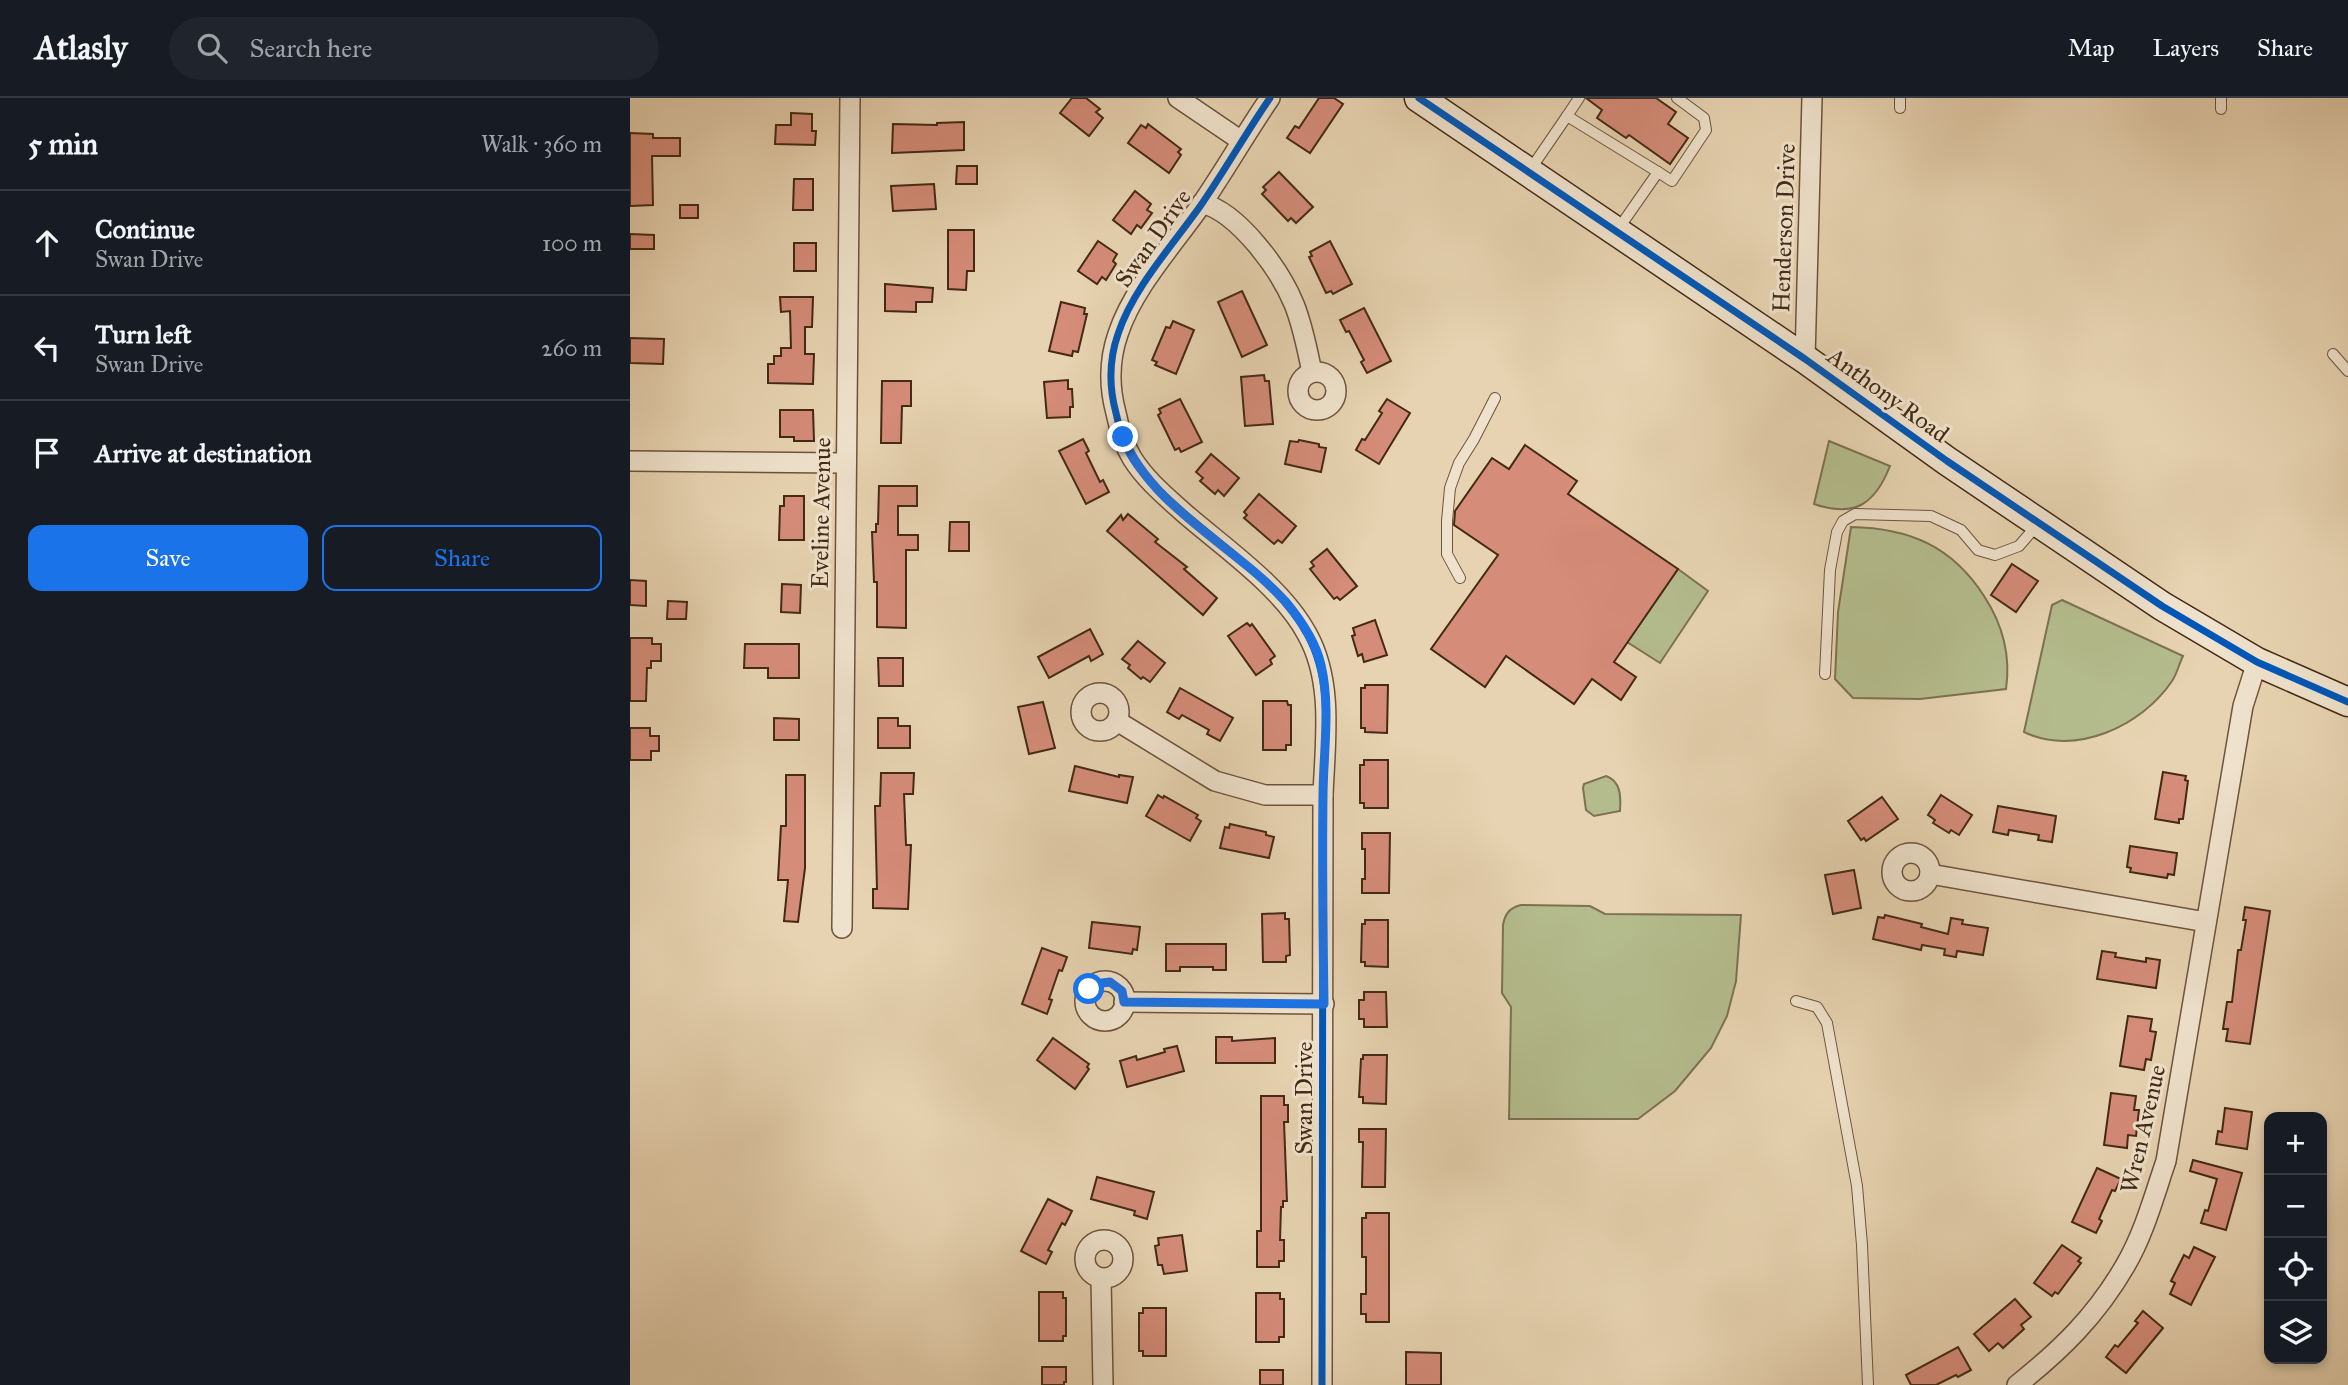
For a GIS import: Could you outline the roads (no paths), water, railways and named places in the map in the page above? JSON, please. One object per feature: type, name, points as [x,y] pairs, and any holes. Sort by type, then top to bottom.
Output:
[{"type":"street","name":"Eveline Avenue","points":[[842,928],[850,98]]},
{"type":"street","points":[[1178,98],[1240,140]]},
{"type":"street","name":"Swan Drive","points":[[1270,98],[1127,312],[1113,350],[1112,397],[1131,457],[1152,485],[1272,589],[1308,635],[1320,663],[1325,689],[1322,1385]]},
{"type":"street","name":"Henderson Drive","points":[[1805,359],[1812,98]]},
{"type":"street","name":"Anthony Road","points":[[1434,105],[2162,606],[2258,662],[2348,702]]},
{"type":"street","name":"Swan Drive","points":[[1202,202],[1221,211],[1253,240],[1285,285],[1301,325],[1312,372]]},
{"type":"street","points":[[630,461],[846,463]]},
{"type":"street","name":"Wren Avenue","points":[[2017,1385],[2057,1353],[2091,1317],[2125,1266],[2144,1224],[2166,1161],[2243,706],[2258,662]]},
{"type":"street","points":[[1117,721],[1216,781],[1265,795],[1323,795]]},
{"type":"street","points":[[1930,874],[2206,922]]},
{"type":"street","points":[[1124,1002],[1324,1004]]},
{"type":"street","points":[[1101,1279],[1103,1385]]},
{"type":"lane","points":[[1529,172],[1579,98]]},
{"type":"lane","points":[[1567,116],[1672,181],[1706,130],[1704,118],[1677,98]]},
{"type":"lane","points":[[1617,232],[1658,172]]},
{"type":"lane","points":[[2333,354],[2348,371]]},
{"type":"lane","points":[[1460,578],[1447,554],[1450,488],[1459,463],[1495,398]]},
{"type":"lane","points":[[1825,674],[1830,570],[1837,533],[1843,520],[1856,514],[1931,516],[1961,530],[1978,550],[1995,555],[2019,546],[2039,523]]},
{"type":"lane","points":[[1796,1001],[1817,1007],[1827,1023],[1857,1186],[1868,1385]]}]
